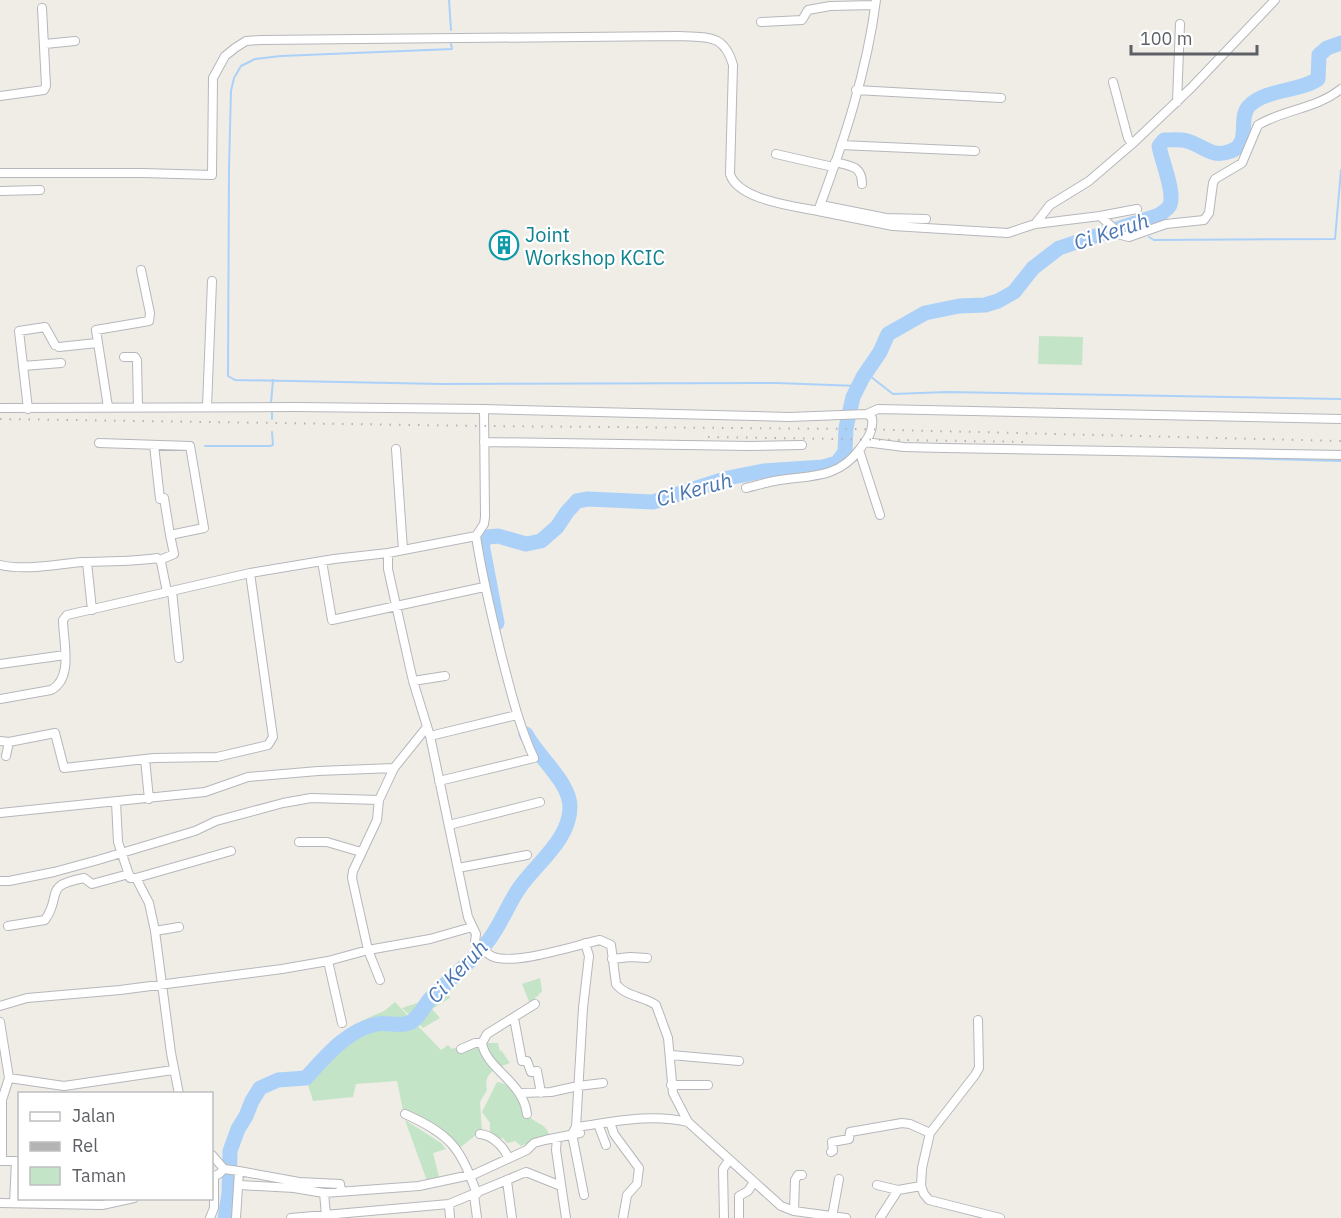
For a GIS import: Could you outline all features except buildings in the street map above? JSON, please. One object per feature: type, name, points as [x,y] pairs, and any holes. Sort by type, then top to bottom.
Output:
[{"type":"street","points":[[1035,224],[1050,205],[1089,182],[1130,141],[1177,102],[1275,0]]},
{"type":"street","points":[[761,22],[802,20],[808,10],[819,7],[875,3],[872,27],[841,145],[819,208]]},
{"type":"street","points":[[0,96],[44,90],[46,86],[42,8]]},
{"type":"street","points":[[1177,102],[1180,24]]},
{"type":"street","points":[[0,173],[212,175],[213,78],[225,56],[246,41],[679,36],[716,40],[724,45],[729,53],[733,65],[730,174],[732,182],[752,195],[819,208],[886,218],[926,219]]},
{"type":"street","points":[[45,44],[75,41]]},
{"type":"street","points":[[1113,82],[1130,141]]},
{"type":"street","points":[[1100,216],[1121,235],[1132,236],[1166,224],[1204,220],[1209,213],[1215,179],[1242,162],[1258,125],[1278,115],[1318,104],[1341,89]]},
{"type":"street","points":[[856,90],[1001,98]]},
{"type":"street","points":[[841,145],[975,151]]},
{"type":"street","points":[[776,154],[858,169],[861,173],[862,184]]},
{"type":"street","points":[[0,191],[40,190]]},
{"type":"street","points":[[819,208],[893,226],[929,230],[1008,233],[1035,224],[1100,216],[1137,208]]},
{"type":"street","points":[[108,407],[102,358],[95,334],[98,328],[150,319],[141,270]]},
{"type":"street","points":[[207,407],[212,282]]},
{"type":"street","points":[[28,409],[19,332],[47,328],[57,346],[97,343]]},
{"type":"street","points":[[124,357],[135,357],[137,360],[138,407]]},
{"type":"street","points":[[23,366],[60,363]]},
{"type":"street","points":[[0,408],[484,409],[789,417],[855,416],[878,409],[1341,419]]},
{"type":"street","points":[[439,781],[534,758],[517,715],[484,586],[476,536],[484,524],[485,517],[484,409]]},
{"type":"street","points":[[746,488],[771,481],[820,475],[839,470],[853,459],[870,435],[873,422],[872,417],[867,414]]},
{"type":"street","points":[[484,442],[802,445]]},
{"type":"street","points":[[865,442],[904,447],[1341,455]]},
{"type":"street","points":[[99,443],[190,446],[204,528],[170,535]]},
{"type":"street","points":[[0,565],[8,567],[139,561],[157,558],[160,560],[174,554],[164,498],[160,499],[154,445]]},
{"type":"street","points":[[396,449],[403,550]]},
{"type":"street","points":[[859,450],[880,515]]},
{"type":"street","points":[[0,699],[57,687],[63,674],[65,655],[63,620],[67,615],[250,573],[388,553],[476,536]]},
{"type":"street","points":[[388,553],[388,569],[413,681],[428,732],[476,942],[492,957],[504,959],[557,952],[600,940],[607,942],[610,945],[616,984],[619,988],[656,1005],[668,1038],[671,1055],[671,1085],[679,1108],[688,1122],[751,1186],[774,1201],[794,1211],[846,1218]]},
{"type":"street","points":[[160,560],[170,592],[179,658]]},
{"type":"street","points":[[322,561],[332,620],[484,586]]},
{"type":"street","points":[[87,562],[92,610]]},
{"type":"street","points":[[6,756],[5,741],[55,733],[64,768],[145,759],[217,757],[261,748],[272,741],[273,733],[250,573]]},
{"type":"street","points":[[0,664],[65,655]]},
{"type":"street","points":[[413,681],[444,676]]},
{"type":"street","points":[[380,981],[368,950],[352,878],[361,852],[377,820],[380,800],[394,768],[428,732],[517,715]]},
{"type":"street","points":[[145,759],[149,799]]},
{"type":"street","points":[[0,813],[205,792],[248,777],[394,768]]},
{"type":"street","points":[[0,881],[54,872],[122,854],[195,831],[216,821],[283,803],[311,798],[380,800]]},
{"type":"street","points":[[116,802],[118,842],[132,876],[149,903],[163,985],[170,1070],[178,1092]]},
{"type":"street","points":[[449,825],[540,802]]},
{"type":"street","points":[[299,842],[327,842],[361,852]]},
{"type":"street","points":[[8,926],[45,920],[60,885],[84,878],[92,884],[132,876],[231,850]]},
{"type":"street","points":[[458,868],[527,855]]},
{"type":"street","points":[[155,931],[179,927]]},
{"type":"street","points":[[0,1006],[27,998],[163,985],[328,961],[368,950],[430,939],[472,927]]},
{"type":"street","points":[[584,1195],[575,1132],[589,956],[585,943]]},
{"type":"street","points":[[612,959],[647,958]]},
{"type":"street","points":[[328,961],[342,1023]]},
{"type":"street","points":[[527,1114],[521,1093],[488,1058],[482,1043],[486,1035],[536,1004]]},
{"type":"street","points":[[514,1018],[522,1061],[527,1061],[531,1072],[537,1071],[541,1093]]},
{"type":"street","points":[[978,1020],[979,1068],[930,1132],[922,1168],[921,1186],[926,1197],[931,1201],[1000,1218]]},
{"type":"street","points":[[0,1022],[9,1078],[2,1100],[1,1161],[16,1161],[14,1203]]},
{"type":"street","points":[[461,1048],[482,1043]]},
{"type":"street","points":[[671,1055],[739,1061]]},
{"type":"street","points":[[9,1078],[64,1086],[170,1070]]},
{"type":"street","points":[[521,1093],[541,1093],[603,1083]]},
{"type":"street","points":[[671,1085],[708,1086]]},
{"type":"street","points":[[405,1114],[445,1135],[459,1151],[476,1195],[477,1218]]},
{"type":"street","points":[[240,1185],[294,1188],[324,1193],[341,1189],[419,1186],[468,1172],[506,1154],[527,1150],[534,1143],[575,1132],[611,1124],[663,1118],[688,1122]]},
{"type":"street","points":[[831,1152],[833,1151],[832,1142],[849,1139],[850,1132],[902,1123],[930,1132]]},
{"type":"street","points":[[611,1124],[614,1134],[639,1168],[637,1184],[627,1195],[623,1218]]},
{"type":"street","points":[[598,1127],[606,1145]]},
{"type":"street","points":[[480,1134],[488,1135],[506,1154]]},
{"type":"street","points":[[557,1138],[556,1150],[566,1218]]},
{"type":"street","points":[[213,1156],[225,1169]]},
{"type":"street","points":[[724,1218],[727,1162]]},
{"type":"street","points":[[210,1218],[214,1208],[213,1177],[225,1169],[341,1189]]},
{"type":"street","points":[[236,1218],[240,1185],[238,1170]]},
{"type":"street","points":[[291,1218],[326,1215],[352,1216],[449,1204],[528,1172],[561,1186]]},
{"type":"street","points":[[794,1211],[795,1180],[798,1175],[802,1174]]},
{"type":"street","points":[[832,1217],[839,1179]]},
{"type":"street","points":[[507,1181],[512,1218]]},
{"type":"street","points":[[877,1185],[898,1191],[921,1186]]},
{"type":"street","points":[[739,1218],[739,1196],[751,1186]]},
{"type":"street","points":[[879,1218],[898,1191]]},
{"type":"street","points":[[324,1193],[326,1215]]},
{"type":"street","points":[[0,1203],[102,1205],[125,1200]]},
{"type":"street","points":[[449,1204],[450,1218]]},
{"type":"green space","points":[[1039,336],[1083,337],[1082,365],[1038,364]]},
{"type":"green space","points":[[540,978],[542,991],[530,1004],[522,984]]},
{"type":"green space","points":[[448,993],[450,998],[432,1009],[440,1018],[423,1028],[402,1008]]},
{"type":"green space","points":[[395,1002],[441,1050],[448,1045],[452,1049],[482,1039],[486,1043],[498,1043],[500,1052],[501,1050],[510,1063],[489,1075],[487,1090],[480,1102],[482,1130],[456,1151],[404,1115],[397,1081],[356,1084],[353,1097],[313,1101],[304,1072],[345,1040],[361,1021],[384,1011]]},
{"type":"green space","points":[[497,1082],[514,1091],[524,1112],[543,1126],[549,1134],[521,1146],[515,1141],[507,1143],[503,1138],[495,1140],[490,1135],[490,1123],[482,1112]]},
{"type":"green space","points":[[405,1120],[441,1143],[446,1149],[433,1153],[439,1177],[427,1181]]},
{"type":"waterway","points":[[449,0],[451,30]]},
{"type":"waterway","name":"Ci Keruh","points":[[497,623],[482,544],[487,537],[498,536],[526,544],[541,541],[557,527],[577,501],[588,499],[653,502],[728,478],[763,471],[823,467],[837,463],[845,452],[846,428],[853,397],[888,334],[925,313],[959,306],[985,305],[998,301],[1014,292],[1033,268],[1059,248],[1159,215],[1170,205],[1171,199],[1170,185],[1159,146],[1164,140],[1187,141],[1218,153],[1231,151],[1241,142],[1244,117],[1249,106],[1264,96],[1318,79],[1319,55],[1327,48],[1341,43]]},
{"type":"waterway","points":[[451,44],[452,49],[281,56],[255,59],[241,66],[234,78],[231,91],[228,376],[235,380],[441,384],[777,383],[858,386]]},
{"type":"waterway","points":[[1149,237],[1154,240],[1335,239],[1341,170]]},
{"type":"waterway","name":"Ci Keruh","points":[[1140,221],[1143,227]]},
{"type":"waterway","points":[[866,373],[893,394],[948,392],[1341,399]]},
{"type":"waterway","points":[[271,403],[273,380]]},
{"type":"waterway","points":[[272,413],[272,419]]},
{"type":"waterway","points":[[205,446],[270,446],[273,445],[272,432]]},
{"type":"waterway","points":[[1162,456],[1341,461]]},
{"type":"waterway","name":"Ci Keruh","points":[[225,1218],[229,1193],[230,1151],[238,1129],[260,1088],[278,1080],[306,1078],[338,1045],[366,1027],[377,1024],[405,1024],[416,1019],[430,999],[485,945],[520,887],[559,840],[569,819],[569,798],[559,779],[526,734]]},
{"type":"railway","points":[[0,419],[854,429],[1341,441]]},
{"type":"railway","points":[[708,437],[1029,442]]},
{"type":"place","name":"Joint Workshop KCIC","points":[[504,245]]}]
